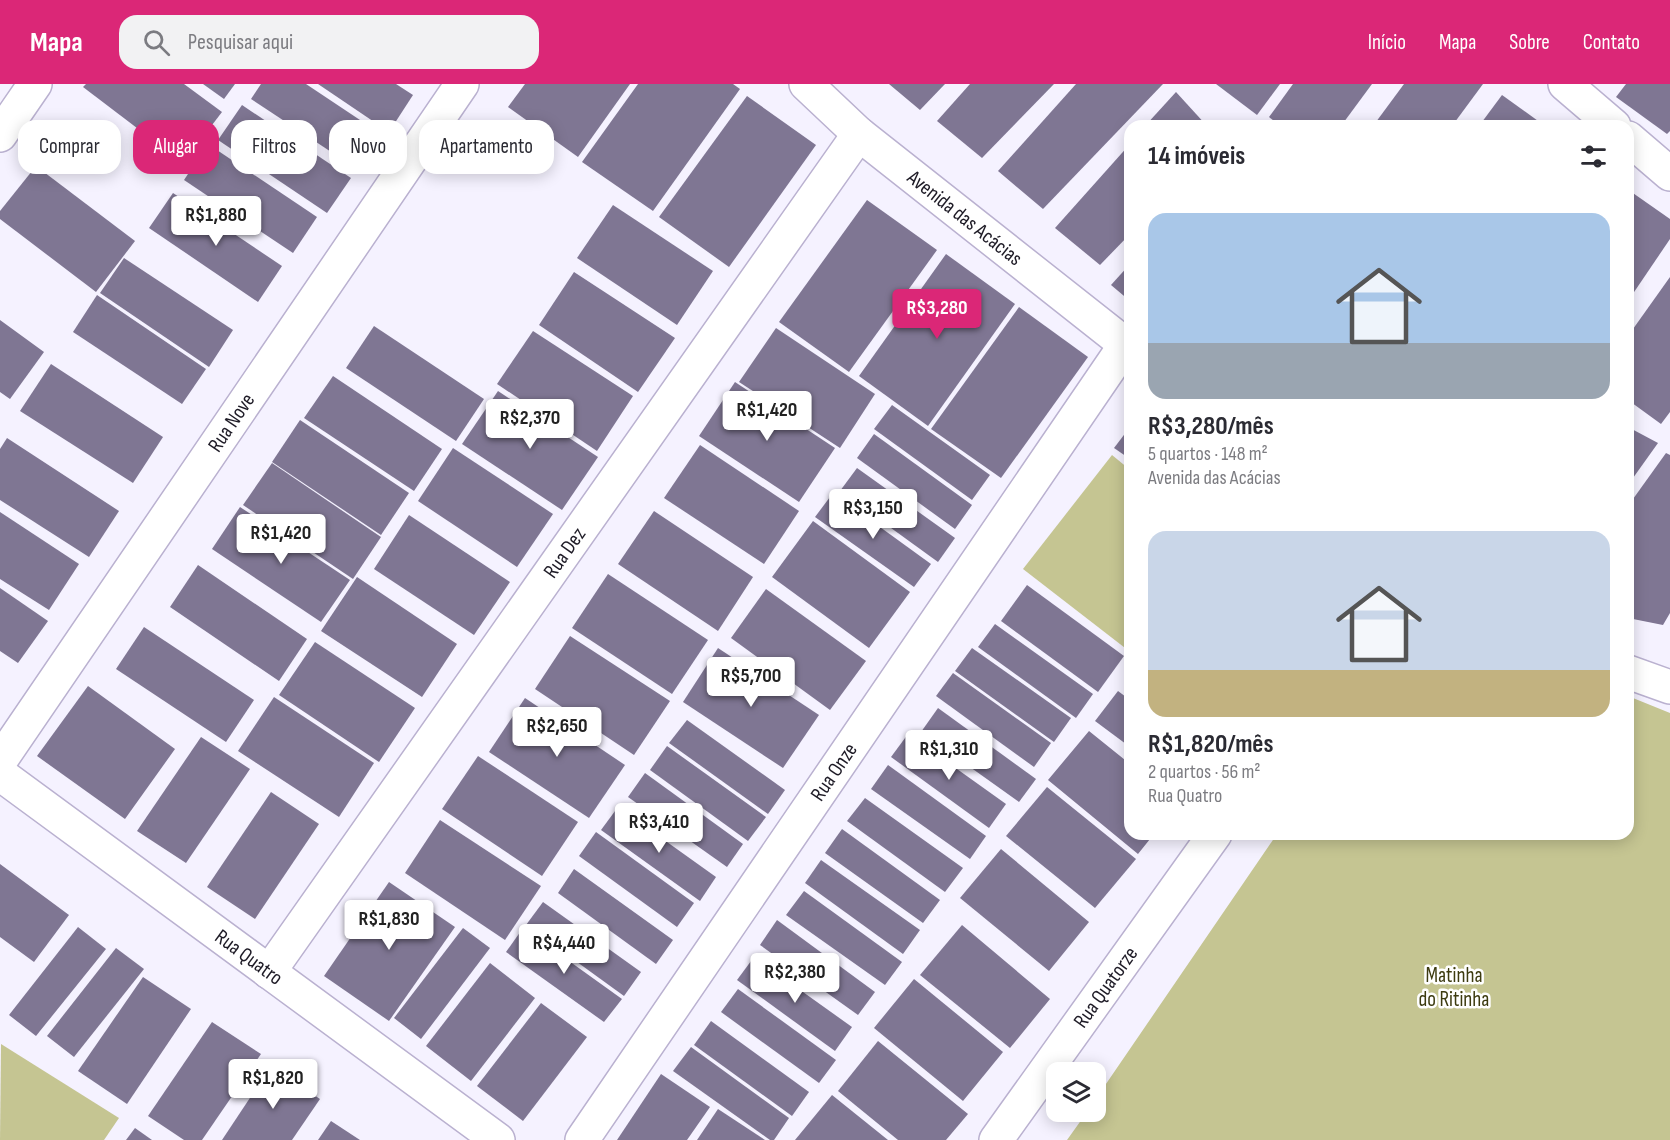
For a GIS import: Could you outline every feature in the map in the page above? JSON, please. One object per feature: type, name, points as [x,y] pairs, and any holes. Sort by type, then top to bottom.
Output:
[{"type":"street","points":[[0,135],[35,84]]},
{"type":"street","name":"Rua Nove","points":[[0,761],[462,84]]},
{"type":"street","name":"Avenida das Acácias","points":[[806,84],[859,134],[1124,343]]},
{"type":"street","points":[[1565,84],[1607,120]]},
{"type":"street","name":"Rua Dez","points":[[269,972],[859,134]]},
{"type":"street","points":[[1634,143],[1670,174]]},
{"type":"street","name":"Rua Onze","points":[[582,1140],[1124,352]]},
{"type":"street","points":[[1634,674],[1670,687]]},
{"type":"street","name":"Rua Quatro","points":[[0,774],[498,1140]]},
{"type":"street","name":"Rua Quatorze","points":[[996,1140],[1211,840]]},
{"type":"green space","points":[[1112,455],[1124,465],[1124,647],[1023,569]]},
{"type":"green space","name":"Matinha do Ritinha","points":[[1634,698],[1670,713],[1670,1140],[1067,1140],[1080,1122],[1106,1122],[1106,1084],[1273,840],[1634,840]]},
{"type":"green space","points":[[1,1044],[119,1118],[104,1140],[0,1140]]},
{"type":"building","points":[[86,84],[184,84],[222,112],[216,120],[133,120],[133,125],[83,87]]},
{"type":"building","points":[[203,84],[235,84],[224,99]]},
{"type":"building","points":[[261,84],[306,84],[360,120],[329,120],[329,151],[317,143],[317,120],[283,120],[251,99]]},
{"type":"building","points":[[318,84],[396,84],[413,95],[397,120],[371,120]]},
{"type":"building","points":[[525,84],[630,84],[578,157],[554,140],[554,120],[526,120],[508,107]]},
{"type":"building","points":[[638,84],[733,84],[740,89],[653,211],[582,162]]},
{"type":"building","points":[[889,84],[945,84],[920,110]]},
{"type":"building","points":[[970,84],[1054,84],[982,158],[937,121]]},
{"type":"building","points":[[1076,84],[1163,84],[1128,120],[1124,120],[1124,125],[1043,209],[998,171]]},
{"type":"building","points":[[1216,84],[1280,84],[1257,115]]},
{"type":"building","points":[[1293,84],[1372,84],[1345,120],[1273,120],[1269,117]]},
{"type":"building","points":[[1404,84],[1483,84],[1456,120],[1377,120]]},
{"type":"building","points":[[1626,84],[1670,84],[1670,131],[1667,134],[1616,97]]},
{"type":"building","points":[[1176,92],[1202,120],[1150,120]]},
{"type":"building","points":[[1502,95],[1537,120],[1483,120]]},
{"type":"building","points":[[747,96],[816,145],[729,267],[659,217]]},
{"type":"building","points":[[242,105],[264,120],[232,120]]},
{"type":"building","points":[[231,121],[231,149],[219,139]]},
{"type":"building","points":[[219,151],[231,159],[231,174],[253,174],[317,217],[293,253],[184,180],[188,174],[219,174]]},
{"type":"building","points":[[1124,151],[1124,240],[1100,265],[1055,228]]},
{"type":"building","points":[[317,155],[329,163],[329,174],[345,174],[351,178],[327,213],[269,174],[317,174]]},
{"type":"building","points":[[30,174],[47,174],[135,241],[96,292],[0,219],[0,211]]},
{"type":"building","points":[[173,193],[282,266],[258,302],[149,228]]},
{"type":"building","points":[[1634,194],[1670,219],[1670,239],[1634,292]]},
{"type":"building","points":[[867,200],[937,250],[849,372],[779,322]]},
{"type":"building","points":[[613,205],[713,271],[677,325],[577,258]]},
{"type":"building","points":[[946,254],[1015,304],[928,426],[859,376]]},
{"type":"building","points":[[124,258],[233,330],[209,367],[100,293]]},
{"type":"building","points":[[1124,271],[1124,296],[1111,285]]},
{"type":"building","points":[[574,272],[675,338],[638,392],[539,325]]},
{"type":"building","points":[[1670,277],[1670,412],[1661,424],[1634,404],[1634,328]]},
{"type":"building","points":[[97,295],[206,369],[182,404],[73,332]]},
{"type":"building","points":[[1019,307],[1088,357],[1001,478],[931,429]]},
{"type":"building","points":[[0,320],[44,352],[10,399],[0,392]]},
{"type":"building","points":[[374,326],[484,399],[456,441],[346,368]]},
{"type":"building","points":[[776,328],[875,394],[840,448],[739,382]]},
{"type":"building","points":[[533,331],[633,396],[597,451],[497,384]]},
{"type":"building","points":[[51,364],[163,437],[133,483],[20,411]]},
{"type":"building","points":[[333,376],[442,449],[414,491],[304,418]]},
{"type":"building","points":[[735,382],[835,448],[799,502],[699,436]]},
{"type":"building","points":[[498,391],[598,457],[562,510],[462,444]]},
{"type":"building","points":[[892,405],[990,475],[972,500],[874,429]]},
{"type":"building","points":[[300,420],[409,493],[381,535],[272,462]]},
{"type":"building","points":[[1634,430],[1658,443],[1634,477]]},
{"type":"building","points":[[874,434],[972,505],[955,529],[857,458]]},
{"type":"building","points":[[1124,435],[1124,455],[1114,448]]},
{"type":"building","points":[[7,438],[119,511],[89,557],[0,500],[0,449]]},
{"type":"building","points":[[700,445],[799,511],[764,564],[664,498]]},
{"type":"building","points":[[453,448],[553,514],[517,567],[418,501]]},
{"type":"building","points":[[1666,453],[1670,455],[1670,613],[1663,625],[1634,619],[1634,498]]},
{"type":"building","points":[[272,463],[381,537],[353,579],[243,505]]},
{"type":"building","points":[[857,468],[955,538],[938,562],[840,491]]},
{"type":"building","points":[[833,493],[931,564],[914,587],[815,517]]},
{"type":"building","points":[[240,507],[350,580],[321,622],[212,549]]},
{"type":"building","points":[[654,511],[753,577],[718,631],[618,564]]},
{"type":"building","points":[[0,512],[79,564],[49,610],[0,579]]},
{"type":"building","points":[[409,515],[510,582],[474,635],[374,569]]},
{"type":"building","points":[[813,521],[910,592],[869,648],[772,577]]},
{"type":"building","points":[[198,565],[307,639],[279,681],[170,607]]},
{"type":"building","points":[[608,574],[708,640],[672,694],[572,628]]},
{"type":"building","points":[[357,577],[457,644],[422,697],[321,631]]},
{"type":"building","points":[[1027,585],[1124,656],[1098,692],[1001,621]]},
{"type":"building","points":[[0,588],[48,621],[18,663],[0,651]]},
{"type":"building","points":[[766,589],[866,661],[830,710],[731,638]]},
{"type":"building","points":[[995,624],[1093,694],[1076,718],[978,647]]},
{"type":"building","points":[[144,627],[254,700],[226,742],[116,669]]},
{"type":"building","points":[[570,636],[670,701],[634,755],[535,689]]},
{"type":"building","points":[[315,642],[415,708],[379,762],[279,695]]},
{"type":"building","points":[[718,648],[819,715],[783,768],[683,702]]},
{"type":"building","points":[[972,648],[1071,718],[1054,742],[955,671]]},
{"type":"building","points":[[953,673],[1051,743],[1034,767],[936,696]]},
{"type":"building","points":[[88,686],[175,749],[125,819],[37,756]]},
{"type":"building","points":[[1118,691],[1124,696],[1124,743],[1095,721]]},
{"type":"building","points":[[274,697],[374,763],[339,817],[238,751]]},
{"type":"building","points":[[525,698],[625,765],[589,818],[489,752]]},
{"type":"building","points":[[938,708],[1036,779],[1019,802],[921,732]]},
{"type":"building","points":[[687,720],[785,790],[768,814],[669,743]]},
{"type":"building","points":[[1089,731],[1124,759],[1124,840],[1149,840],[1138,854],[1048,780]]},
{"type":"building","points":[[908,734],[1006,804],[989,828],[891,757]]},
{"type":"building","points":[[201,737],[250,769],[186,863],[137,831]]},
{"type":"building","points":[[667,746],[766,817],[748,841],[650,770]]},
{"type":"building","points":[[478,756],[578,822],[542,876],[442,809]]},
{"type":"building","points":[[888,765],[986,836],[970,859],[871,789]]},
{"type":"building","points":[[645,773],[743,844],[727,867],[628,797]]},
{"type":"building","points":[[1047,787],[1136,859],[1095,908],[1006,836]]},
{"type":"building","points":[[271,792],[319,824],[255,919],[207,887]]},
{"type":"building","points":[[865,798],[963,868],[945,892],[847,821]]},
{"type":"building","points":[[618,807],[716,877],[700,901],[601,830]]},
{"type":"building","points":[[440,820],[541,886],[505,940],[405,873]]},
{"type":"building","points":[[842,829],[940,900],[923,923],[825,853]]},
{"type":"building","points":[[596,832],[694,903],[677,927],[579,856]]},
{"type":"building","points":[[1001,849],[1089,922],[1049,971],[960,898]]},
{"type":"building","points":[[821,860],[920,930],[903,954],[805,883]]},
{"type":"building","points":[[0,864],[69,915],[34,962],[0,937]]},
{"type":"building","points":[[574,869],[673,940],[656,964],[558,893]]},
{"type":"building","points":[[389,882],[455,927],[389,1021],[324,976]]},
{"type":"building","points":[[804,891],[902,962],[885,985],[786,915]]},
{"type":"building","points":[[543,902],[641,972],[624,996],[526,925]]},
{"type":"building","points":[[777,920],[875,992],[858,1015],[760,945]]},
{"type":"building","points":[[962,925],[1050,999],[1010,1048],[920,975]]},
{"type":"building","points":[[78,927],[106,949],[36,1036],[9,1015]]},
{"type":"building","points":[[463,928],[490,948],[421,1039],[394,1018]]},
{"type":"building","points":[[523,928],[622,999],[604,1022],[506,952]]},
{"type":"building","points":[[116,948],[144,969],[74,1057],[47,1036]]},
{"type":"building","points":[[754,957],[852,1027],[835,1051],[737,980]]},
{"type":"building","points":[[490,963],[535,998],[471,1081],[426,1046]]},
{"type":"building","points":[[143,977],[191,1009],[127,1104],[78,1071]]},
{"type":"building","points":[[914,979],[1003,1052],[963,1101],[874,1028]]},
{"type":"building","points":[[738,989],[836,1060],[819,1083],[721,1012]]},
{"type":"building","points":[[541,1003],[587,1037],[523,1121],[477,1086]]},
{"type":"building","points":[[711,1021],[809,1092],[792,1116],[694,1045]]},
{"type":"building","points":[[212,1022],[261,1054],[202,1140],[184,1140],[148,1116]]},
{"type":"building","points":[[878,1041],[968,1114],[946,1140],[898,1140],[838,1091]]},
{"type":"building","points":[[691,1047],[789,1118],[774,1140],[770,1140],[673,1071]]},
{"type":"building","points":[[271,1066],[320,1099],[292,1140],[222,1140]]},
{"type":"building","points":[[661,1074],[710,1107],[687,1140],[617,1140]]},
{"type":"building","points":[[832,1095],[888,1140],[795,1140]]},
{"type":"building","points":[[718,1109],[765,1140],[697,1140]]},
{"type":"building","points":[[331,1121],[360,1140],[318,1140]]},
{"type":"building","points":[[135,1128],[152,1140],[126,1140]]}]
